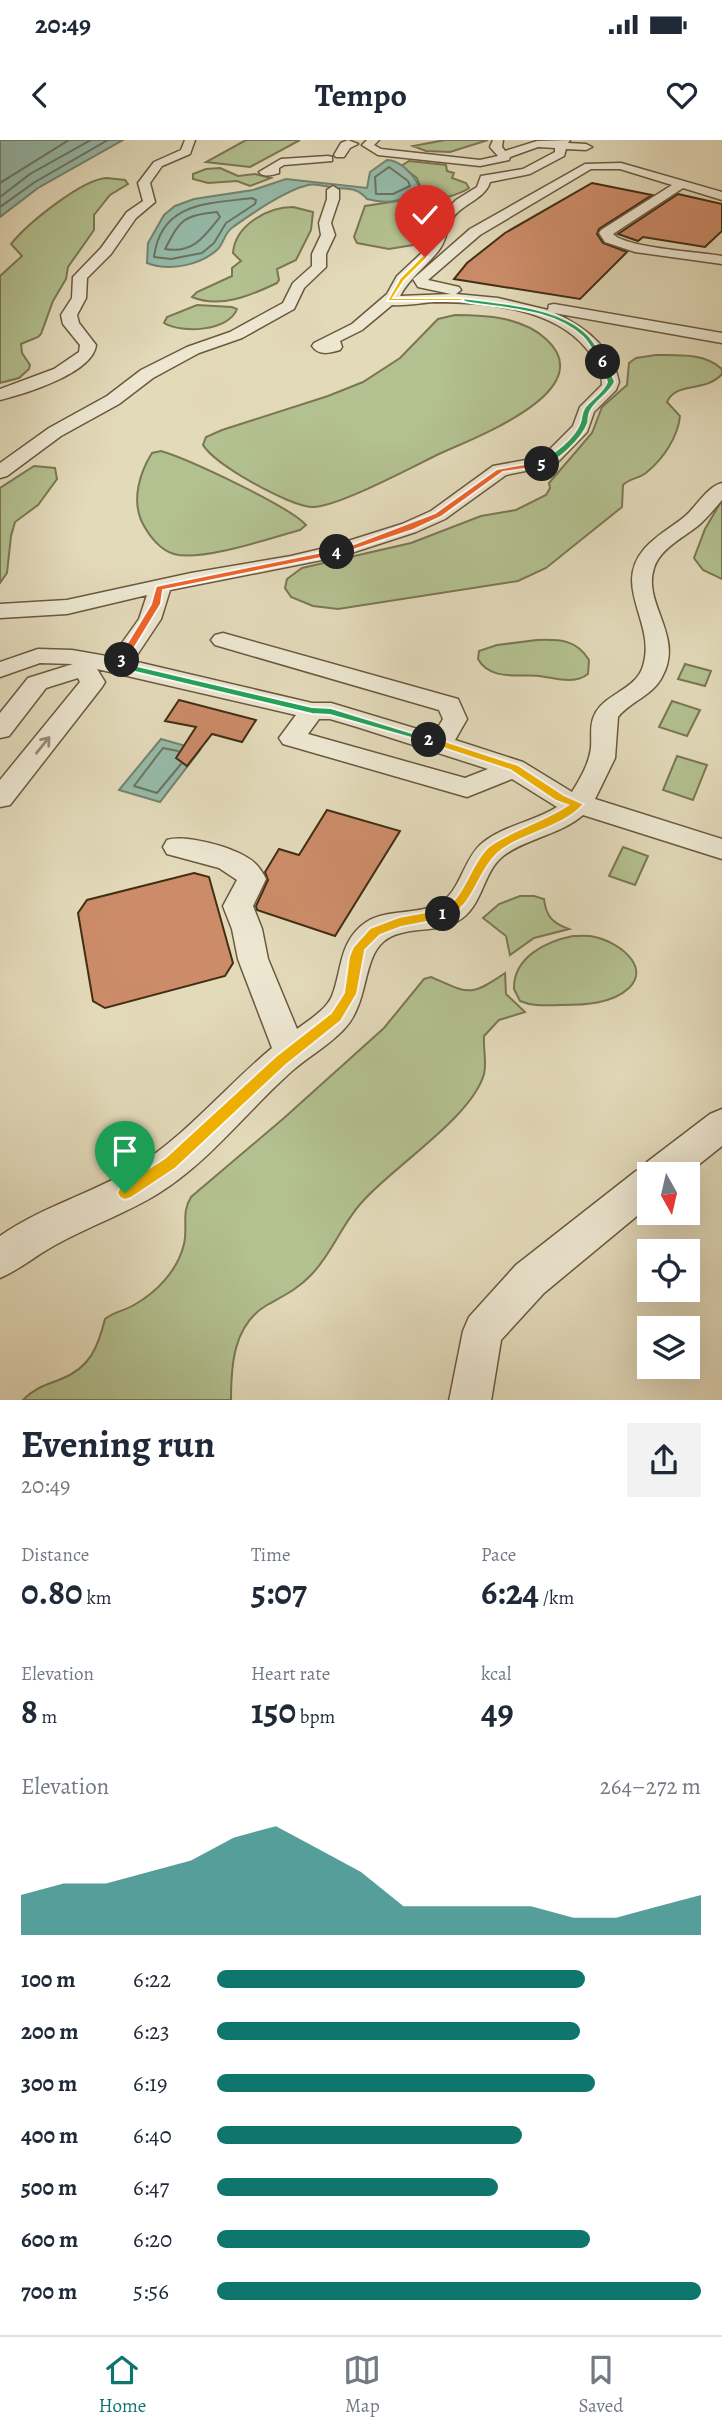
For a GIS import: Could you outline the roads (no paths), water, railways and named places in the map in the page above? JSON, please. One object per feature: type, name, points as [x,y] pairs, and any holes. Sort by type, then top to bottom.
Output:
[{"type":"street","points":[[324,175],[341,153],[373,146],[480,163],[500,161],[505,158],[503,150],[532,145],[563,142],[586,146]]},
{"type":"street","points":[[332,340],[357,327],[389,300],[402,279],[434,248],[442,234],[446,218],[460,203],[482,189],[485,179],[529,170],[557,156],[562,150],[563,142]]},
{"type":"street","points":[[296,149],[273,166],[324,175]]},
{"type":"street","points":[[722,196],[621,166],[589,166],[475,232],[420,281],[436,287],[722,338]]},
{"type":"street","points":[[0,472],[55,432],[113,400],[148,374],[200,347],[236,335],[289,306],[298,286],[319,267],[318,254],[328,235],[325,223],[333,199],[324,175]]},
{"type":"street","points":[[681,184],[606,233],[607,237],[627,245],[722,260]]},
{"type":"street","points":[[0,611],[67,607],[335,552],[426,521],[500,470],[535,466],[548,461],[576,434],[584,424],[586,411],[610,386],[608,373],[592,344],[581,332],[561,320],[524,309],[480,302],[433,298],[407,302],[389,300]]},
{"type":"street","points":[[0,1259],[43,1232],[125,1193],[163,1168],[290,1053],[341,1011],[350,994],[360,947],[375,931],[399,922],[436,917],[449,912],[464,897],[493,849],[562,816],[578,804],[603,756],[603,727],[607,714],[642,688],[655,663],[656,635],[641,583],[644,566],[655,548],[694,519],[722,489]]},
{"type":"street","points":[[118,665],[147,622],[156,604],[159,588]]},
{"type":"street","points":[[223,640],[449,705],[455,719],[441,743]]},
{"type":"street","points":[[0,730],[37,683],[87,665],[93,682],[0,798]]},
{"type":"street","points":[[312,711],[331,711],[441,743],[514,768],[560,798],[722,849]]},
{"type":"street","points":[[177,847],[231,862],[247,869],[252,878],[238,906],[247,929],[253,959],[290,1053]]},
{"type":"street","points":[[675,1162],[722,1125]]},
{"type":"street","points":[[470,1400],[483,1331],[530,1279],[637,1193]]},
{"type":"lane","points":[[0,395],[60,373],[87,354],[88,345],[71,324],[69,315],[79,298],[80,278],[106,251],[131,215],[149,202],[144,183],[156,167],[161,162],[186,152],[190,140]]},
{"type":"lane","points":[[0,670],[38,656],[72,657],[87,665],[118,665],[312,711],[292,738],[467,788],[514,768]]},
{"type":"lane","points":[[221,894],[252,878]]},
{"type":"water","points":[[0,140],[123,140],[38,188],[0,217]]},
{"type":"water","points":[[387,160],[401,165],[416,181],[419,186],[409,196],[396,201],[381,201],[367,199],[353,190],[308,185],[279,197],[233,227],[218,249],[203,259],[175,267],[147,263],[148,243],[164,215],[175,206],[194,199],[253,190],[286,179],[367,188],[370,172]]},
{"type":"water","points":[[161,739],[200,750],[160,802],[119,790]]}]
